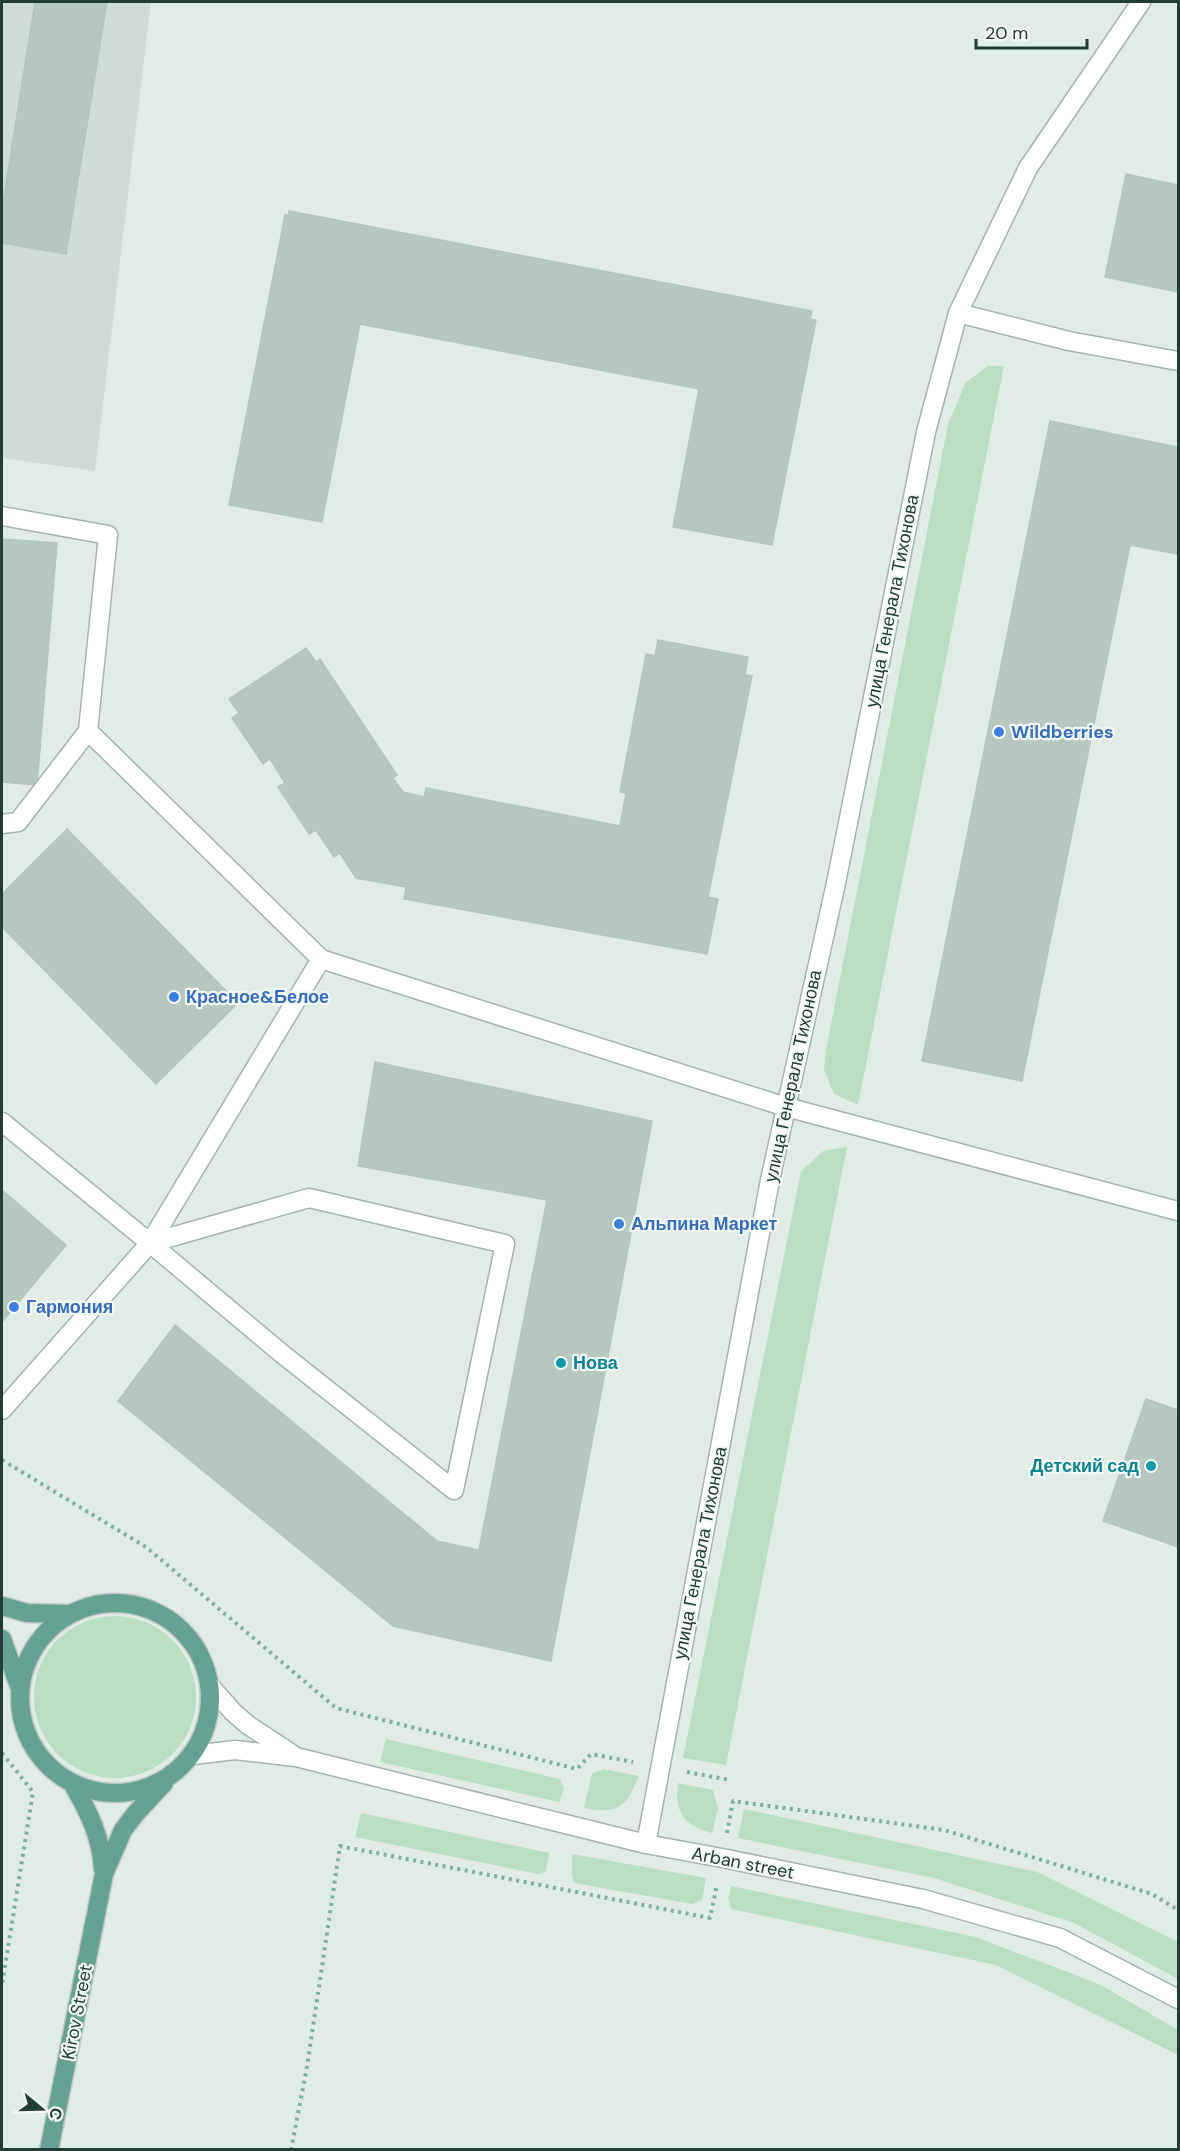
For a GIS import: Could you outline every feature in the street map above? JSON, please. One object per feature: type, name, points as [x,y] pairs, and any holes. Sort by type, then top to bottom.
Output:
[{"type":"main road","points":[[104,1874],[123,1830],[171,1775],[193,1755],[208,1718],[211,1687],[204,1663],[194,1645],[181,1629],[165,1617],[147,1608],[127,1603],[108,1602],[87,1606],[54,1624],[31,1652],[20,1686],[19,1706],[23,1725],[31,1744],[49,1767],[73,1785],[92,1791],[113,1794],[134,1792],[153,1786],[171,1775]]},
{"type":"main road","points":[[2,1606],[27,1613],[69,1614]]},
{"type":"main road","points":[[2,1639],[20,1686]]},
{"type":"main road","points":[[73,1785],[96,1830],[102,1848],[104,1874]]},
{"type":"main road","name":"Kirov Street","points":[[50,2150],[104,1874]]},
{"type":"street","name":"улица Генерала Тихонова","points":[[646,1844],[770,1180],[836,883],[926,432],[958,313],[1028,168],[1141,2]]},
{"type":"street","points":[[958,313],[1069,341],[1179,361]]},
{"type":"street","points":[[2,516],[108,535],[88,731],[18,822],[2,824]]},
{"type":"street","points":[[88,731],[321,959],[786,1107],[1179,1211]]},
{"type":"street","points":[[2,1410],[150,1243],[321,959]]},
{"type":"street","points":[[2,1122],[281,1353],[454,1490],[505,1245],[309,1198],[150,1243]]},
{"type":"street","points":[[211,1687],[248,1725],[296,1757]]},
{"type":"street","points":[[193,1755],[235,1750],[296,1757]]},
{"type":"street","name":"Arban street","points":[[296,1757],[646,1844],[923,1899],[1060,1938],[1179,1999]]},
{"type":"path","points":[[2,1460],[146,1547],[336,1708],[576,1769],[591,1754],[639,1763]]},
{"type":"path","points":[[2,1753],[33,1792],[2,1985]]},
{"type":"path","points":[[678,1771],[730,1780]]},
{"type":"path","points":[[291,2150],[307,2067],[340,1846],[551,1886]]},
{"type":"shaded area","points":[[2,2],[151,2],[95,471],[2,458]]},
{"type":"green space","points":[[988,366],[1004,366],[858,1105],[834,1094],[824,1070],[826,1050],[948,424],[966,382]]},
{"type":"green space","points":[[847,1147],[726,1765],[683,1758],[801,1171],[823,1151]]},
{"type":"green space","points":[[115,1616],[131,1617],[146,1622],[160,1629],[172,1640],[183,1652],[190,1666],[195,1681],[195,1713],[190,1728],[183,1742],[172,1754],[160,1765],[146,1772],[131,1777],[115,1778],[99,1777],[84,1772],[70,1765],[58,1754],[47,1742],[40,1728],[35,1713],[34,1697],[35,1681],[40,1666],[47,1652],[58,1640],[70,1629],[84,1622],[99,1617]]},
{"type":"green space","points":[[386,1739],[560,1779],[564,1789],[559,1802],[380,1762]]},
{"type":"green space","points":[[603,1769],[639,1776],[630,1795],[620,1806],[606,1810],[584,1808],[592,1774]]},
{"type":"green space","points":[[678,1783],[713,1790],[718,1808],[712,1833],[694,1826],[683,1816],[678,1802]]},
{"type":"green space","points":[[744,1809],[1037,1872],[1178,1942],[1178,1979],[1074,1923],[934,1878],[738,1838]]},
{"type":"green space","points":[[361,1813],[549,1853],[546,1871],[538,1874],[355,1837]]},
{"type":"green space","points":[[572,1854],[706,1878],[702,1900],[692,1904],[574,1883]]},
{"type":"green space","points":[[731,1886],[976,1937],[1101,1985],[1178,2030],[1178,2055],[996,1965],[731,1909],[728,1898]]},
{"type":"building","points":[[35,2],[107,2],[66,254],[2,243],[2,209]]},
{"type":"building","points":[[1126,174],[1178,185],[1178,292],[1105,277]]},
{"type":"building","points":[[289,211],[812,311],[810,319],[816,320],[772,545],[673,527],[699,389],[360,324],[322,522],[229,505],[285,215],[289,215]]},
{"type":"building","points":[[1050,421],[1178,447],[1178,554],[1130,545],[1022,1081],[922,1061]]},
{"type":"building","points":[[2,539],[57,543],[37,785],[2,782]]},
{"type":"building","points":[[658,640],[748,657],[745,675],[752,676],[708,897],[718,899],[707,954],[404,899],[406,887],[356,878],[340,853],[334,857],[316,830],[309,834],[278,787],[285,783],[270,759],[263,764],[232,718],[239,713],[229,699],[306,648],[316,662],[320,659],[397,775],[393,778],[403,792],[424,797],[426,788],[620,826],[626,793],[620,792],[646,654],[655,656]]},
{"type":"building","points":[[67,829],[238,1003],[156,1084],[2,927],[2,894]]},
{"type":"building","name":"Нова","points":[[375,1062],[652,1121],[551,1661],[393,1626],[118,1401],[175,1325],[437,1541],[479,1550],[547,1200],[358,1166]]},
{"type":"building","points":[[2,1190],[66,1245],[2,1322]]},
{"type":"building","name":"Детский сад","points":[[1146,1399],[1178,1410],[1178,1547],[1103,1521]]},
{"type":"place","name":"Wildberries","points":[[999,732]]},
{"type":"place","name":"Красное&Белое","points":[[174,997]]},
{"type":"place","name":"Альпина Маркет","points":[[619,1224]]},
{"type":"place","name":"Гармония","points":[[14,1307]]},
{"type":"place","name":"Нова","points":[[561,1363]]},
{"type":"place","name":"Детский сад","points":[[1151,1466]]}]
